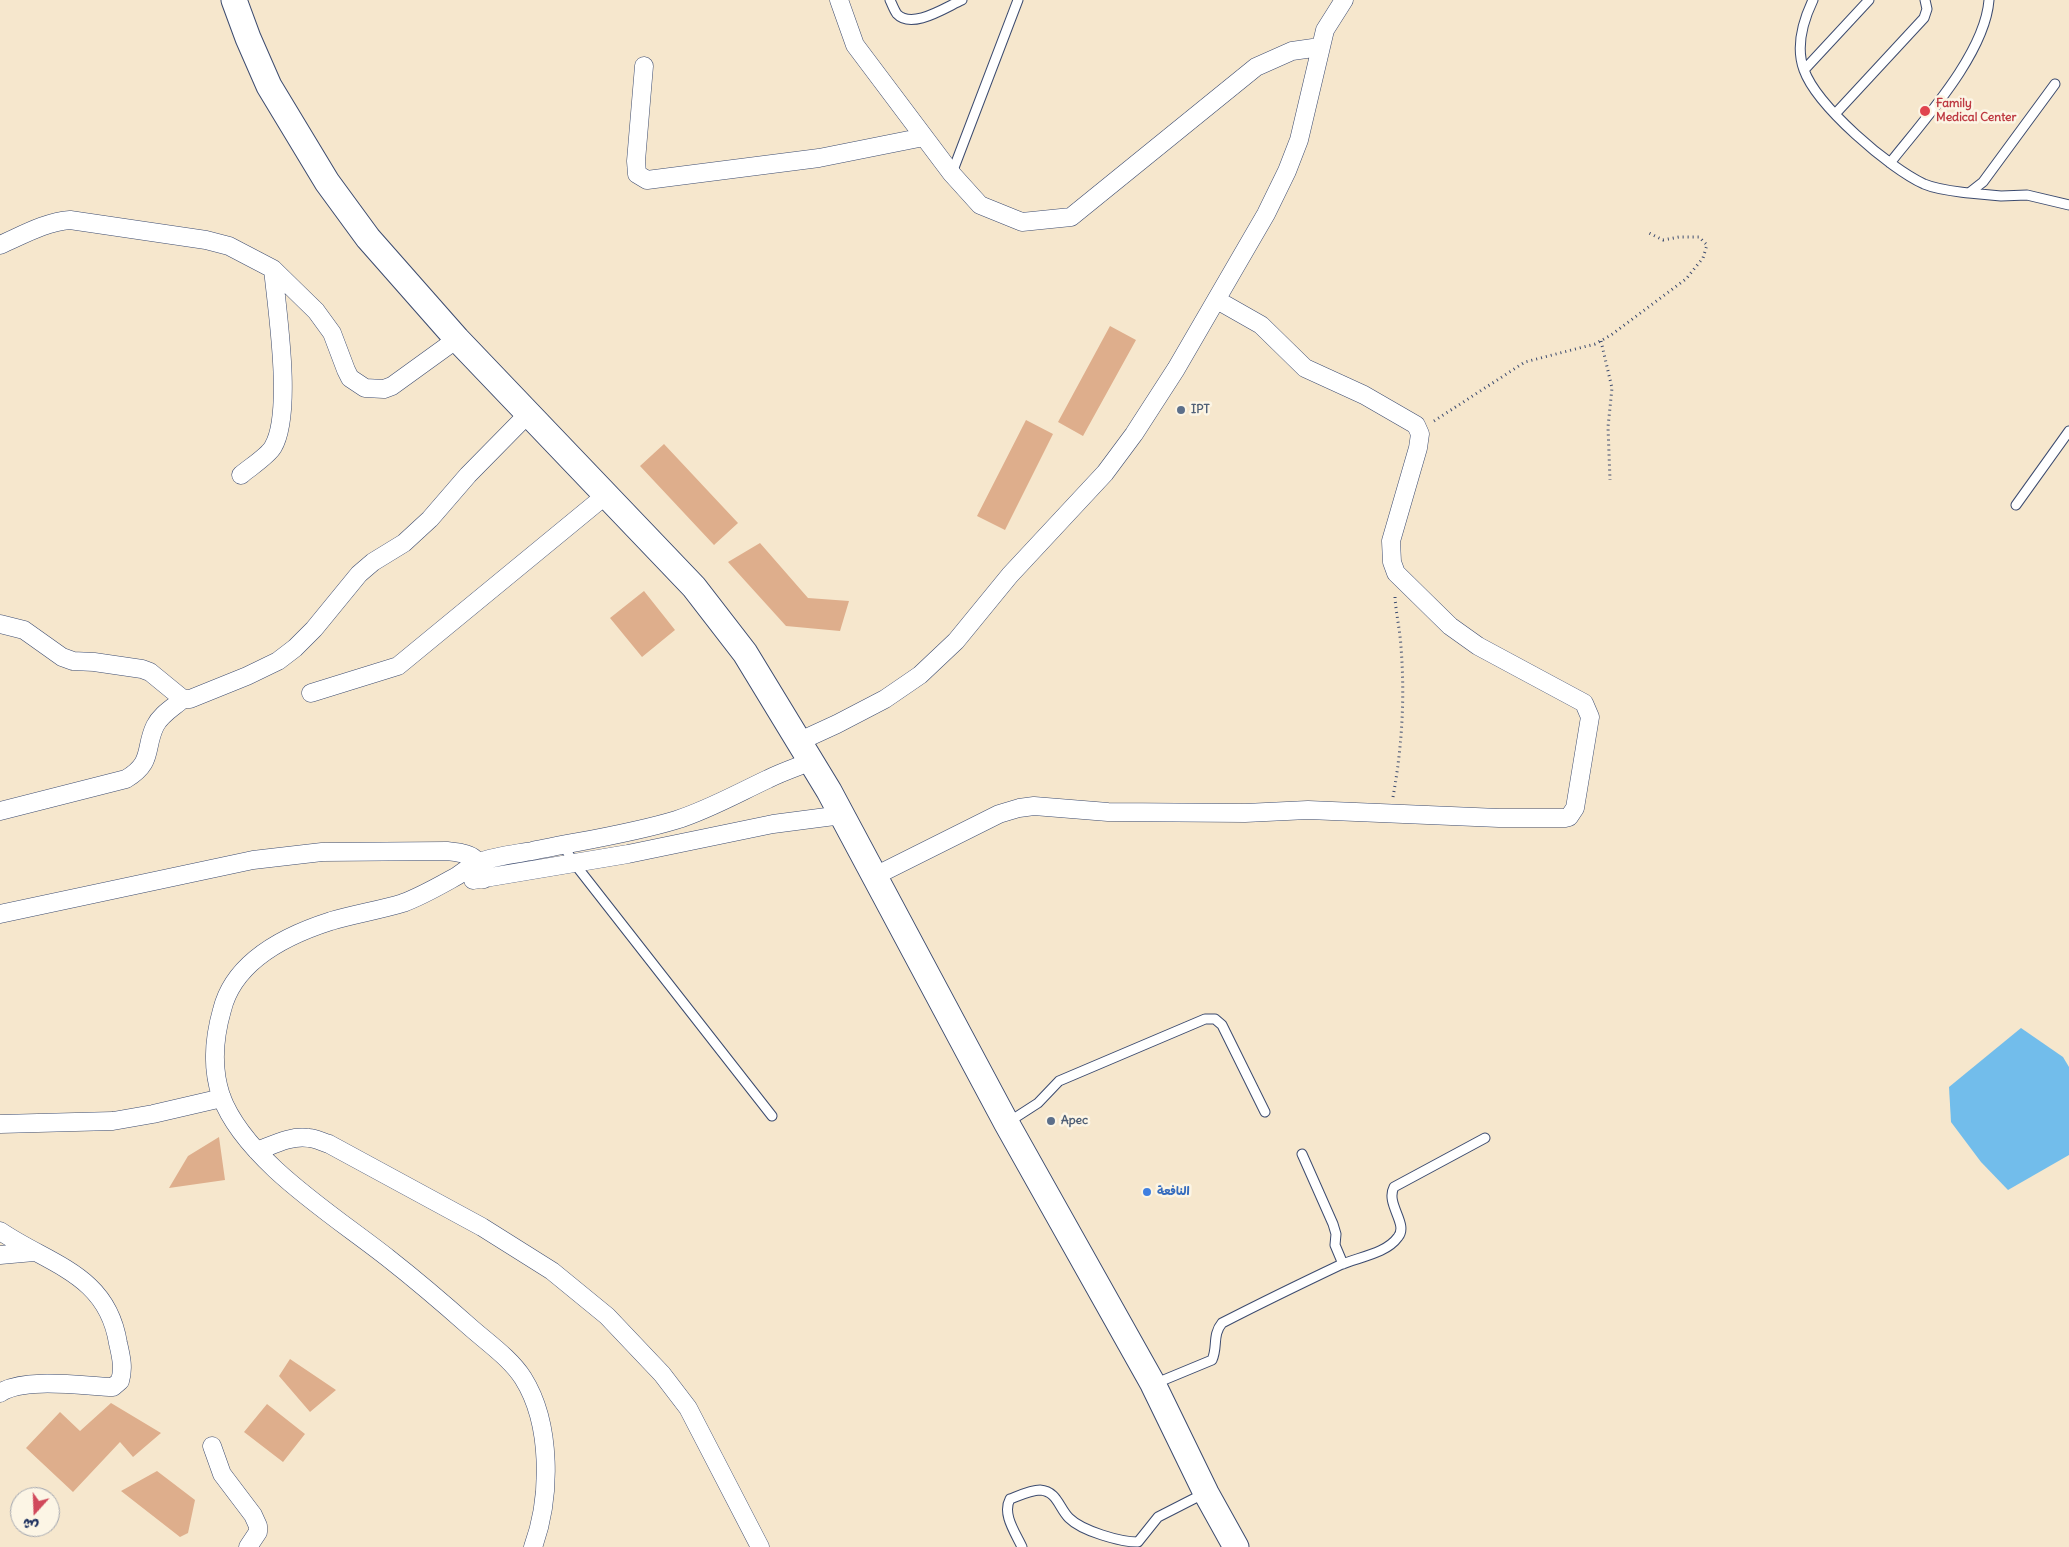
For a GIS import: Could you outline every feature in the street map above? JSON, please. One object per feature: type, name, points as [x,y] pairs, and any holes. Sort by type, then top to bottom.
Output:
[{"type":"main road","points":[[234,0],[269,86],[327,182],[368,238],[457,340],[694,587],[745,654],[806,751],[875,876],[1007,1124],[1153,1384],[1206,1493],[1236,1547]]},
{"type":"street","points":[[839,0],[855,45],[952,174],[980,205],[1022,222],[1071,217],[1256,67],[1292,51],[1320,47]]},
{"type":"street","points":[[533,1547],[540,1528],[546,1496],[546,1466],[537,1414],[530,1392],[521,1375],[503,1356],[390,1259],[282,1176],[257,1151],[236,1124],[222,1098],[215,1070],[215,1052],[222,1008],[233,984],[250,964],[291,937],[332,921],[402,903],[448,881],[480,862],[679,819],[806,751],[837,724],[885,699],[920,675],[956,641],[1010,575],[1105,473],[1144,419],[1256,234],[1287,171],[1306,114],[1325,30],[1344,0]]},
{"type":"street","points":[[644,66],[636,161],[637,174],[647,180],[819,158],[924,137]]},
{"type":"street","points":[[0,245],[41,227],[58,221],[70,220],[206,240],[229,246],[273,269],[316,311],[332,333],[350,378],[365,388],[384,389],[392,386],[457,340]]},
{"type":"street","points":[[241,474],[273,448],[282,419],[281,368],[273,269]]},
{"type":"street","points":[[875,876],[999,814],[1034,806],[1108,812],[1246,813],[1308,810],[1499,818],[1569,817],[1574,808],[1590,717],[1584,703],[1478,646],[1450,626],[1396,573],[1392,562],[1391,542],[1418,448],[1420,434],[1416,425],[1364,395],[1305,368],[1260,325],[1217,300]]},
{"type":"street","points":[[0,624],[24,630],[62,657],[73,661],[94,662],[142,669],[150,672],[184,698],[190,699],[248,676],[278,660],[295,648],[314,629],[359,574],[373,562],[404,543],[424,525],[473,469],[528,414]]},
{"type":"street","points":[[311,693],[398,666],[606,495]]},
{"type":"street","points":[[0,811],[126,779],[140,769],[144,763],[156,724],[162,716],[184,698]]},
{"type":"street","points":[[448,881],[484,879],[628,854],[773,824],[842,816]]},
{"type":"street","points":[[622,832],[628,854]]},
{"type":"street","points":[[0,914],[210,868],[253,860],[322,852],[448,851],[472,856],[480,862],[484,879]]},
{"type":"street","points":[[0,1124],[113,1121],[222,1098]]},
{"type":"street","points":[[257,1151],[286,1140],[298,1138],[309,1138],[329,1144],[482,1227],[552,1271],[607,1316],[630,1339],[662,1374],[688,1408],[760,1547]]},
{"type":"street","points":[[0,1231],[34,1252],[76,1274],[95,1292],[110,1310],[117,1335],[122,1365],[120,1381],[113,1387],[31,1384],[14,1386],[0,1393]]},
{"type":"street","points":[[0,1256],[34,1252]]},
{"type":"street","points":[[212,1446],[222,1474],[253,1514],[258,1526],[258,1532],[248,1547]]},
{"type":"lane","points":[[890,0],[897,14],[910,20],[920,19],[962,0]]},
{"type":"lane","points":[[952,174],[1018,0]]},
{"type":"lane","points":[[1813,0],[1803,22],[1800,46],[1804,70],[1816,92],[1862,142],[1923,184],[1942,190],[2001,196],[2027,194],[2069,204]]},
{"type":"lane","points":[[1804,70],[1869,0]]},
{"type":"lane","points":[[1836,113],[1924,18],[1927,10],[1925,0]]},
{"type":"lane","points":[[1890,163],[1962,69],[1980,37],[1988,14],[1989,0]]},
{"type":"lane","points":[[1968,193],[1983,182],[2055,84]]},
{"type":"lane","points":[[2016,505],[2069,431]]},
{"type":"lane","points":[[563,845],[574,863],[772,1116]]},
{"type":"lane","points":[[1007,1124],[1038,1103],[1059,1081],[1205,1019],[1215,1019],[1222,1025],[1264,1112]]},
{"type":"lane","points":[[1153,1384],[1212,1360],[1216,1352],[1214,1345],[1216,1329],[1222,1322],[1343,1264],[1389,1246],[1400,1236],[1401,1227],[1391,1199],[1391,1192],[1394,1187],[1485,1138]]},
{"type":"lane","points":[[1302,1154],[1333,1224],[1336,1234],[1335,1245],[1343,1264]]},
{"type":"lane","points":[[1022,1547],[1007,1514],[1006,1506],[1010,1499],[1039,1490],[1054,1496],[1068,1517],[1079,1526],[1129,1542],[1138,1542],[1158,1517],[1206,1493]]},
{"type":"path","points":[[1418,428],[1440,418],[1525,362],[1595,344],[1618,331],[1686,279],[1703,258],[1707,245],[1699,237],[1679,237],[1662,240],[1647,232]]},
{"type":"path","points":[[1601,341],[1612,388],[1608,426],[1610,480]]},
{"type":"path","points":[[1391,812],[1401,749],[1403,701],[1401,646],[1395,599],[1396,573]]},
{"type":"water","points":[[2021,1028],[2063,1057],[2069,1067],[2069,1155],[2008,1190],[1981,1162],[1951,1122],[1949,1087]]},
{"type":"building","points":[[1110,326],[1136,340],[1083,436],[1058,422]]},
{"type":"building","points":[[1026,420],[1053,434],[1005,530],[977,516]]},
{"type":"building","points":[[664,444],[738,523],[714,545],[640,466]]},
{"type":"building","points":[[760,543],[808,598],[849,601],[840,631],[786,626],[728,562]]},
{"type":"building","points":[[644,591],[675,630],[642,657],[610,618]]},
{"type":"building","points":[[219,1137],[225,1180],[169,1188],[188,1156]]},
{"type":"building","points":[[290,1359],[336,1390],[310,1412],[279,1376]]},
{"type":"building","points":[[111,1403],[161,1433],[133,1457],[120,1442],[73,1492],[26,1448],[60,1412],[80,1431]]},
{"type":"building","points":[[267,1404],[305,1434],[283,1462],[244,1432]]},
{"type":"building","points":[[157,1471],[195,1500],[188,1533],[180,1537],[121,1491]]},
{"type":"place","name":"Family Medical Center","points":[[1925,111]]},
{"type":"place","name":"IPT","points":[[1181,410]]},
{"type":"place","name":"Apec","points":[[1051,1121]]},
{"type":"place","name":"النافعة","points":[[1147,1192]]}]
